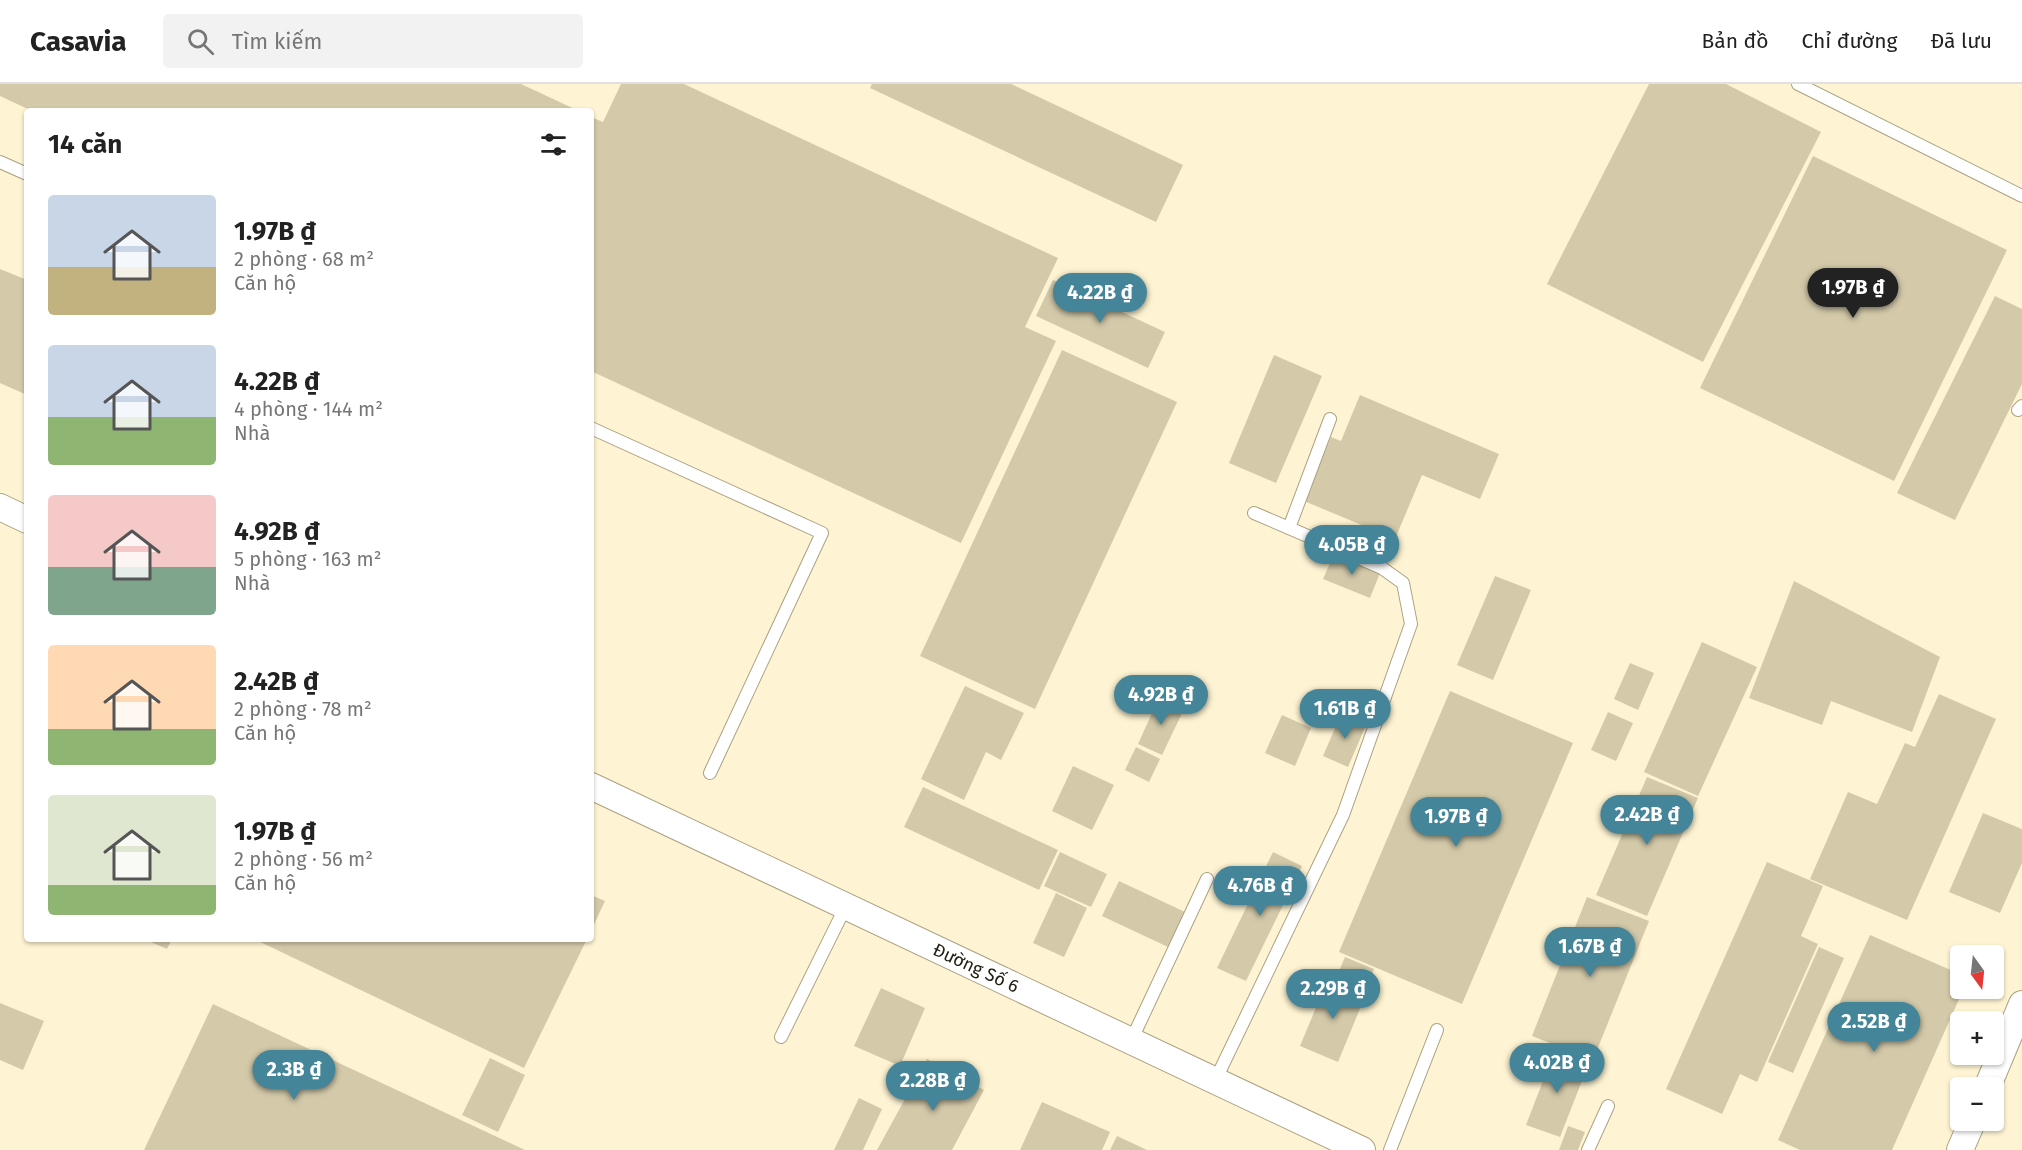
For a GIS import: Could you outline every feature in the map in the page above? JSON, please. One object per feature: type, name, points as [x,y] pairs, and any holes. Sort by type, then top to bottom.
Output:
[{"type":"street","points":[[0,507],[24,519]]},
{"type":"street","name":"Đường Số 6","points":[[594,787],[1362,1150]]},
{"type":"street","points":[[1992,1077],[2022,1004]]},
{"type":"street","points":[[1960,1150],[1968,1131]]},
{"type":"lane","points":[[1798,84],[2022,196]]},
{"type":"lane","points":[[0,162],[24,173]]},
{"type":"lane","points":[[1289,528],[1330,419]]},
{"type":"lane","points":[[594,429],[822,533],[710,773]]},
{"type":"lane","points":[[1215,1081],[1343,814],[1411,624],[1403,583],[1383,568],[1254,513]]},
{"type":"lane","points":[[1131,1041],[1208,879]]},
{"type":"lane","points":[[781,1037],[846,906]]},
{"type":"lane","points":[[1390,1150],[1437,1030]]},
{"type":"lane","points":[[1588,1150],[1608,1107]]},
{"type":"building","points":[[0,84],[521,84],[573,108],[26,108],[0,96]]},
{"type":"building","points":[[621,84],[684,84],[1058,258],[1025,327],[1056,341],[961,543],[594,372],[594,118],[603,122]]},
{"type":"building","points":[[872,84],[1011,84],[1183,165],[1156,222],[870,88]]},
{"type":"building","points":[[1649,84],[1726,84],[1821,132],[1703,362],[1547,284]]},
{"type":"building","points":[[1813,156],[2007,250],[1894,481],[1700,388]]},
{"type":"building","points":[[0,269],[24,279],[24,394],[0,383]]},
{"type":"building","points":[[1053,280],[1165,332],[1148,368],[1036,316]]},
{"type":"building","points":[[1995,296],[2022,309],[2022,384],[1955,520],[1897,493]]},
{"type":"building","points":[[1062,350],[1177,402],[1035,709],[920,656]]},
{"type":"building","points":[[1274,355],[1322,376],[1276,483],[1229,463]]},
{"type":"building","points":[[1360,395],[1499,454],[1480,499],[1422,475],[1395,539],[1304,501],[1331,437],[1341,441]]},
{"type":"building","points":[[1334,554],[1380,573],[1370,598],[1323,579]]},
{"type":"building","points":[[1495,576],[1531,590],[1493,680],[1457,665]]},
{"type":"building","points":[[1794,581],[1940,657],[1912,732],[1831,701],[1822,725],[1749,698]]},
{"type":"building","points":[[1702,642],[1757,667],[1698,796],[1644,772]]},
{"type":"building","points":[[1630,663],[1654,673],[1638,710],[1614,699]]},
{"type":"building","points":[[965,686],[1024,713],[1001,760],[986,752],[964,800],[921,779]]},
{"type":"building","points":[[1450,691],[1573,743],[1462,1004],[1339,952]]},
{"type":"building","points":[[1939,694],[1996,719],[1907,920],[1810,879],[1848,792],[1877,804],[1905,743],[1915,747]]},
{"type":"building","points":[[1159,698],[1184,709],[1162,755],[1138,744]]},
{"type":"building","points":[[1342,712],[1367,723],[1348,767],[1323,756]]},
{"type":"building","points":[[1608,712],[1633,723],[1616,761],[1591,750]]},
{"type":"building","points":[[1282,715],[1311,728],[1295,766],[1265,753]]},
{"type":"building","points":[[1136,747],[1160,759],[1149,782],[1125,770]]},
{"type":"building","points":[[1073,766],[1114,785],[1092,830],[1052,811]]},
{"type":"building","points":[[1647,777],[1698,798],[1647,916],[1596,895]]},
{"type":"building","points":[[923,787],[1058,850],[1039,890],[904,827]]},
{"type":"building","points":[[1983,813],[2022,829],[2022,863],[2000,913],[1949,892]]},
{"type":"building","points":[[1060,852],[1107,874],[1091,907],[1044,886]]},
{"type":"building","points":[[1273,852],[1302,866],[1246,981],[1217,968]]},
{"type":"building","points":[[1767,862],[1823,886],[1801,936],[1818,944],[1757,1082],[1740,1074],[1722,1114],[1666,1089]]},
{"type":"building","points":[[1119,881],[1185,912],[1168,947],[1102,916]]},
{"type":"building","points":[[1056,893],[1087,908],[1064,957],[1033,943]]},
{"type":"building","points":[[594,896],[605,901],[594,925]]},
{"type":"building","points":[[1587,897],[1649,921],[1593,1060],[1532,1036]]},
{"type":"building","points":[[1870,935],[1950,970],[1950,999],[1959,999],[1954,1011],[1950,1011],[1950,1020],[1892,1150],[1800,1150],[1778,1140]]},
{"type":"building","points":[[151,942],[170,942],[167,949]]},
{"type":"building","points":[[260,942],[586,942],[524,1068]]},
{"type":"building","points":[[1819,947],[1844,958],[1793,1073],[1768,1062]]},
{"type":"building","points":[[1345,957],[1374,969],[1366,988],[1337,976]]},
{"type":"building","points":[[1328,979],[1366,994],[1338,1062],[1300,1046]]},
{"type":"building","points":[[881,988],[925,1008],[900,1066],[854,1046]]},
{"type":"building","points":[[0,1003],[44,1021],[23,1070],[0,1060]]},
{"type":"building","points":[[213,1004],[525,1150],[144,1150]]},
{"type":"building","points":[[1555,1050],[1589,1063],[1560,1137],[1526,1125]]},
{"type":"building","points":[[490,1058],[525,1075],[498,1132],[462,1115]]},
{"type":"building","points":[[927,1059],[984,1090],[952,1150],[877,1150]]},
{"type":"building","points":[[859,1098],[882,1109],[863,1150],[834,1150]]},
{"type":"building","points":[[1042,1102],[1110,1132],[1102,1150],[1020,1150]]},
{"type":"building","points":[[1568,1126],[1585,1132],[1578,1150],[1559,1150]]},
{"type":"building","points":[[1117,1136],[1147,1150],[1110,1150]]}]
